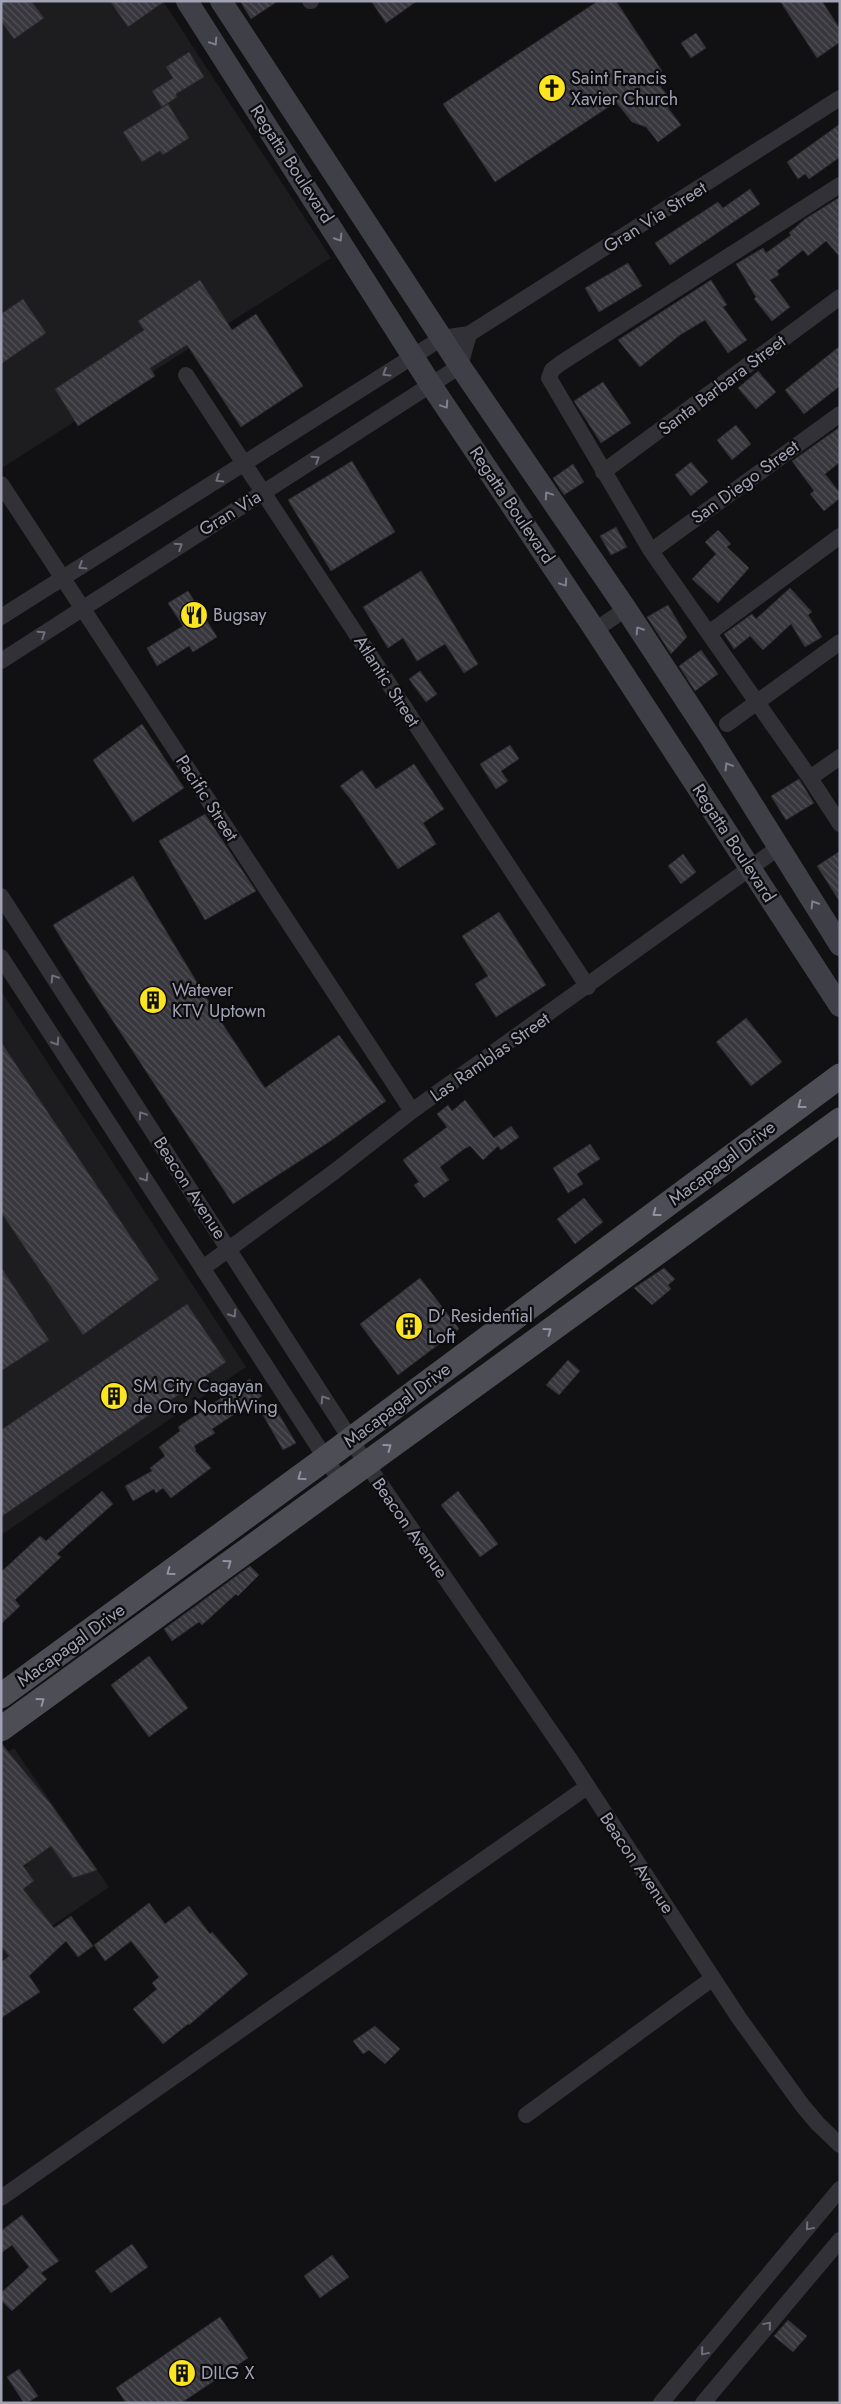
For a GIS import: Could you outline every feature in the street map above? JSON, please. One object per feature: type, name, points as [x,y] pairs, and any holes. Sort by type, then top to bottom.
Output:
[{"type":"main road","name":"Macapagal Drive","points":[[1,1696],[351,1440],[840,1076]]},
{"type":"main road","name":"Macapagal Drive","points":[[1,1729],[840,1120]]},
{"type":"street","name":"Regatta Boulevard","points":[[187,1],[431,385],[595,630],[840,1006]]},
{"type":"street","name":"Regatta Boulevard","points":[[221,1],[460,366],[626,609],[715,745],[840,945]]},
{"type":"street","name":"Gran Via Street","points":[[442,338],[469,334],[840,98]]},
{"type":"street","points":[[840,185],[552,370],[549,378],[651,551],[810,778],[840,824]]},
{"type":"street","name":"Santa Barbara Street","points":[[604,472],[840,297]]},
{"type":"street","points":[[460,366],[469,334]]},
{"type":"street","name":"Gran Via","points":[[1,617],[442,338]]},
{"type":"street","name":"Gran Via","points":[[1,661],[460,366]]},
{"type":"street","name":"Atlantic Street","points":[[186,375],[588,987]]},
{"type":"street","name":"San Diego Street","points":[[651,551],[840,414]]},
{"type":"street","name":"Pacific Street","points":[[1,484],[412,1111]]},
{"type":"street","points":[[709,633],[840,536]]},
{"type":"street","points":[[595,630],[626,609]]},
{"type":"street","points":[[727,724],[840,642]]},
{"type":"street","points":[[810,778],[840,757]]},
{"type":"street","name":"Las Ramblas Street","points":[[202,1268],[334,1172],[412,1111],[588,987],[778,848]]},
{"type":"street","name":"Beacon Avenue","points":[[1,896],[366,1463],[570,1758],[587,1788],[713,1978],[802,2105],[840,2145]]},
{"type":"street","name":"Beacon Avenue","points":[[1,957],[341,1482]]},
{"type":"street","points":[[1,2198],[587,1788]]},
{"type":"street","points":[[526,2115],[713,1978]]},
{"type":"street","points":[[661,2403],[840,2190]]},
{"type":"street","points":[[703,2403],[840,2240]]},
{"type":"shaded area","points":[[1,1],[163,1],[331,258],[2,468]]},
{"type":"shaded area","points":[[1,991],[246,1367],[1,1535]]},
{"type":"shaded area","points":[[14,1748],[109,1887],[1,1961],[1,1882],[27,1865],[1,1828],[1,1756]]},
{"type":"building","points":[[1,1],[31,1],[44,18],[14,39],[1,21]]},
{"type":"building","points":[[110,1],[165,1],[128,27]]},
{"type":"building","points":[[240,1],[278,1],[251,19]]},
{"type":"building","points":[[371,1],[417,1],[386,23]]},
{"type":"building","name":"Saint Francis Xavier Church","points":[[598,1],[616,1],[662,71],[652,77],[670,98],[668,108],[681,125],[658,142],[646,127],[632,122],[616,102],[495,182],[443,104]]},
{"type":"building","points":[[780,1],[822,1],[840,29],[840,42],[817,58]]},
{"type":"building","points":[[696,33],[706,48],[691,58],[681,43]]},
{"type":"building","points":[[189,52],[204,77],[176,94],[177,97],[162,107],[152,91],[173,78],[166,67]]},
{"type":"building","points":[[168,104],[189,138],[163,155],[160,151],[142,162],[123,132]]},
{"type":"building","points":[[840,124],[840,157],[809,179],[805,174],[798,179],[787,162]]},
{"type":"building","points":[[750,189],[760,204],[670,265],[655,243],[718,202],[723,208]]},
{"type":"building","points":[[840,197],[840,257],[826,241],[808,256],[803,250],[777,271],[779,275],[770,280],[790,307],[772,321],[754,299],[756,297],[736,264],[763,248],[766,253],[791,235],[789,233],[805,219]]},
{"type":"building","points":[[628,263],[642,286],[599,312],[585,288]]},
{"type":"building","points":[[200,280],[232,330],[256,314],[303,386],[241,427],[187,345],[150,368],[155,376],[78,426],[55,389],[144,330],[138,321]]},
{"type":"building","points":[[711,280],[727,305],[723,307],[747,340],[728,353],[705,320],[680,335],[640,367],[618,340]]},
{"type":"building","points":[[23,299],[46,333],[1,364],[1,314]]},
{"type":"building","points":[[840,346],[840,386],[804,414],[785,390]]},
{"type":"building","points":[[758,371],[776,392],[756,409],[738,388]]},
{"type":"building","points":[[603,382],[631,423],[601,443],[574,401]]},
{"type":"building","points":[[736,425],[751,444],[732,460],[717,440]]},
{"type":"building","points":[[840,427],[840,462],[825,474],[840,493],[840,498],[824,511],[810,494],[814,491],[792,461]]},
{"type":"building","points":[[352,461],[395,532],[331,571],[288,500]]},
{"type":"building","points":[[691,462],[708,482],[691,496],[675,475]]},
{"type":"building","points":[[573,464],[584,482],[564,495],[553,478]]},
{"type":"building","points":[[616,527],[627,547],[611,555],[600,536]]},
{"type":"building","points":[[718,530],[731,544],[727,547],[749,568],[718,603],[692,579],[716,554],[705,542]]},
{"type":"building","points":[[421,571],[478,664],[464,673],[445,644],[417,661],[403,638],[388,648],[363,607]]},
{"type":"building","points":[[790,588],[812,612],[808,615],[822,637],[805,647],[791,624],[763,650],[750,636],[734,649],[724,634],[752,614],[756,619]]},
{"type":"building","points":[[188,591],[217,637],[193,652],[189,646],[157,666],[147,648],[183,626],[168,603]]},
{"type":"building","points":[[668,605],[687,637],[671,654],[647,617]]},
{"type":"building","points":[[701,650],[718,674],[695,691],[679,666]]},
{"type":"building","points":[[420,671],[437,694],[426,702],[409,679]]},
{"type":"building","points":[[142,724],[184,788],[133,822],[93,760]]},
{"type":"building","points":[[510,745],[519,759],[501,771],[508,781],[496,789],[480,764]]},
{"type":"building","points":[[414,764],[444,809],[423,823],[436,844],[398,869],[340,786],[362,770],[376,789]]},
{"type":"building","points":[[799,779],[814,803],[786,820],[771,796]]},
{"type":"building","points":[[205,814],[256,891],[205,920],[159,841]]},
{"type":"building","points":[[840,851],[840,902],[817,866]]},
{"type":"building","points":[[683,854],[696,872],[681,884],[668,866]]},
{"type":"building","points":[[133,876],[216,1014],[265,1088],[339,1035],[386,1101],[329,1142],[233,1204],[90,986],[53,925]]},
{"type":"building","points":[[499,912],[546,985],[496,1017],[475,984],[488,976],[462,936]]},
{"type":"building","points":[[746,1018],[782,1062],[751,1086],[716,1042]]},
{"type":"building","points":[[1,1042],[159,1279],[83,1335],[1,1212]]},
{"type":"building","points":[[465,1100],[494,1138],[511,1126],[519,1137],[501,1150],[498,1146],[483,1160],[470,1146],[464,1149],[440,1167],[449,1180],[424,1198],[414,1185],[419,1182],[403,1160],[447,1127],[437,1114],[448,1105],[452,1111]]},
{"type":"building","points":[[590,1144],[600,1159],[577,1174],[583,1184],[568,1193],[553,1168]]},
{"type":"building","points":[[584,1198],[603,1222],[575,1244],[557,1219]]},
{"type":"building","points":[[1,1267],[49,1340],[1,1371]]},
{"type":"building","points":[[664,1268],[675,1279],[668,1285],[671,1289],[652,1305],[634,1288]]},
{"type":"building","name":"D' Residential Loft","points":[[420,1278],[459,1329],[398,1375],[360,1324]]},
{"type":"building","name":"SM City Cagayan de Oro NorthWing","points":[[187,1304],[226,1362],[1,1517],[1,1430]]},
{"type":"building","points":[[568,1360],[580,1371],[559,1395],[546,1385]]},
{"type":"building","points":[[250,1379],[262,1396],[212,1429],[215,1433],[194,1446],[195,1451],[211,1468],[171,1498],[163,1488],[156,1493],[154,1489],[133,1501],[125,1486],[152,1471],[150,1468],[165,1456],[159,1447],[180,1431],[178,1427]]},
{"type":"building","points":[[275,1408],[296,1443],[283,1450],[263,1415]]},
{"type":"building","points":[[102,1491],[113,1504],[57,1554],[61,1557],[15,1600],[20,1606],[1,1624],[1,1572],[40,1536],[46,1541]]},
{"type":"building","points":[[458,1491],[498,1544],[480,1557],[441,1505]]},
{"type":"building","points":[[250,1566],[259,1575],[238,1596],[236,1594],[202,1625],[199,1622],[172,1641],[164,1629]]},
{"type":"building","points":[[149,1656],[188,1708],[149,1737],[111,1685]]},
{"type":"building","points":[[1,1743],[50,1803],[97,1870],[73,1878],[51,1846],[23,1866],[34,1881],[23,1889],[54,1928],[71,1916],[93,1946],[78,1957],[66,1941],[29,1976],[40,1992],[1,2018],[1,1962],[9,1956],[1,1946]]},
{"type":"building","points":[[149,1903],[165,1924],[189,1906],[210,1934],[212,1932],[248,1974],[189,2025],[163,2044],[133,2009],[157,1989],[152,1983],[159,1977],[131,1941],[105,1961],[94,1945]]},
{"type":"building","points":[[375,2026],[400,2049],[385,2064],[369,2050],[363,2054],[353,2041]]},
{"type":"building","points":[[22,2215],[59,2261],[41,2273],[47,2279],[12,2311],[1,2300],[1,2293],[29,2267],[12,2245],[1,2253],[1,2231]]},
{"type":"building","points":[[132,2244],[148,2267],[111,2293],[95,2271]]},
{"type":"building","points":[[332,2255],[349,2277],[320,2298],[304,2276]]},
{"type":"building","name":"DILG X","points":[[220,2317],[248,2358],[181,2403],[126,2403],[116,2388]]},
{"type":"building","points":[[788,2320],[807,2336],[793,2352],[774,2336]]},
{"type":"building","points":[[19,2369],[38,2396],[27,2403],[24,2403],[7,2377]]},
{"type":"place","name":"Saint Francis Xavier Church","points":[[552,88]]},
{"type":"place","name":"Bugsay","points":[[194,615]]},
{"type":"place","name":"Watever KTV Uptown","points":[[153,1000]]},
{"type":"place","name":"D' Residential Loft","points":[[409,1326]]},
{"type":"place","name":"SM City Cagayan de Oro NorthWing","points":[[114,1396]]},
{"type":"place","name":"DILG X","points":[[182,2373]]}]
